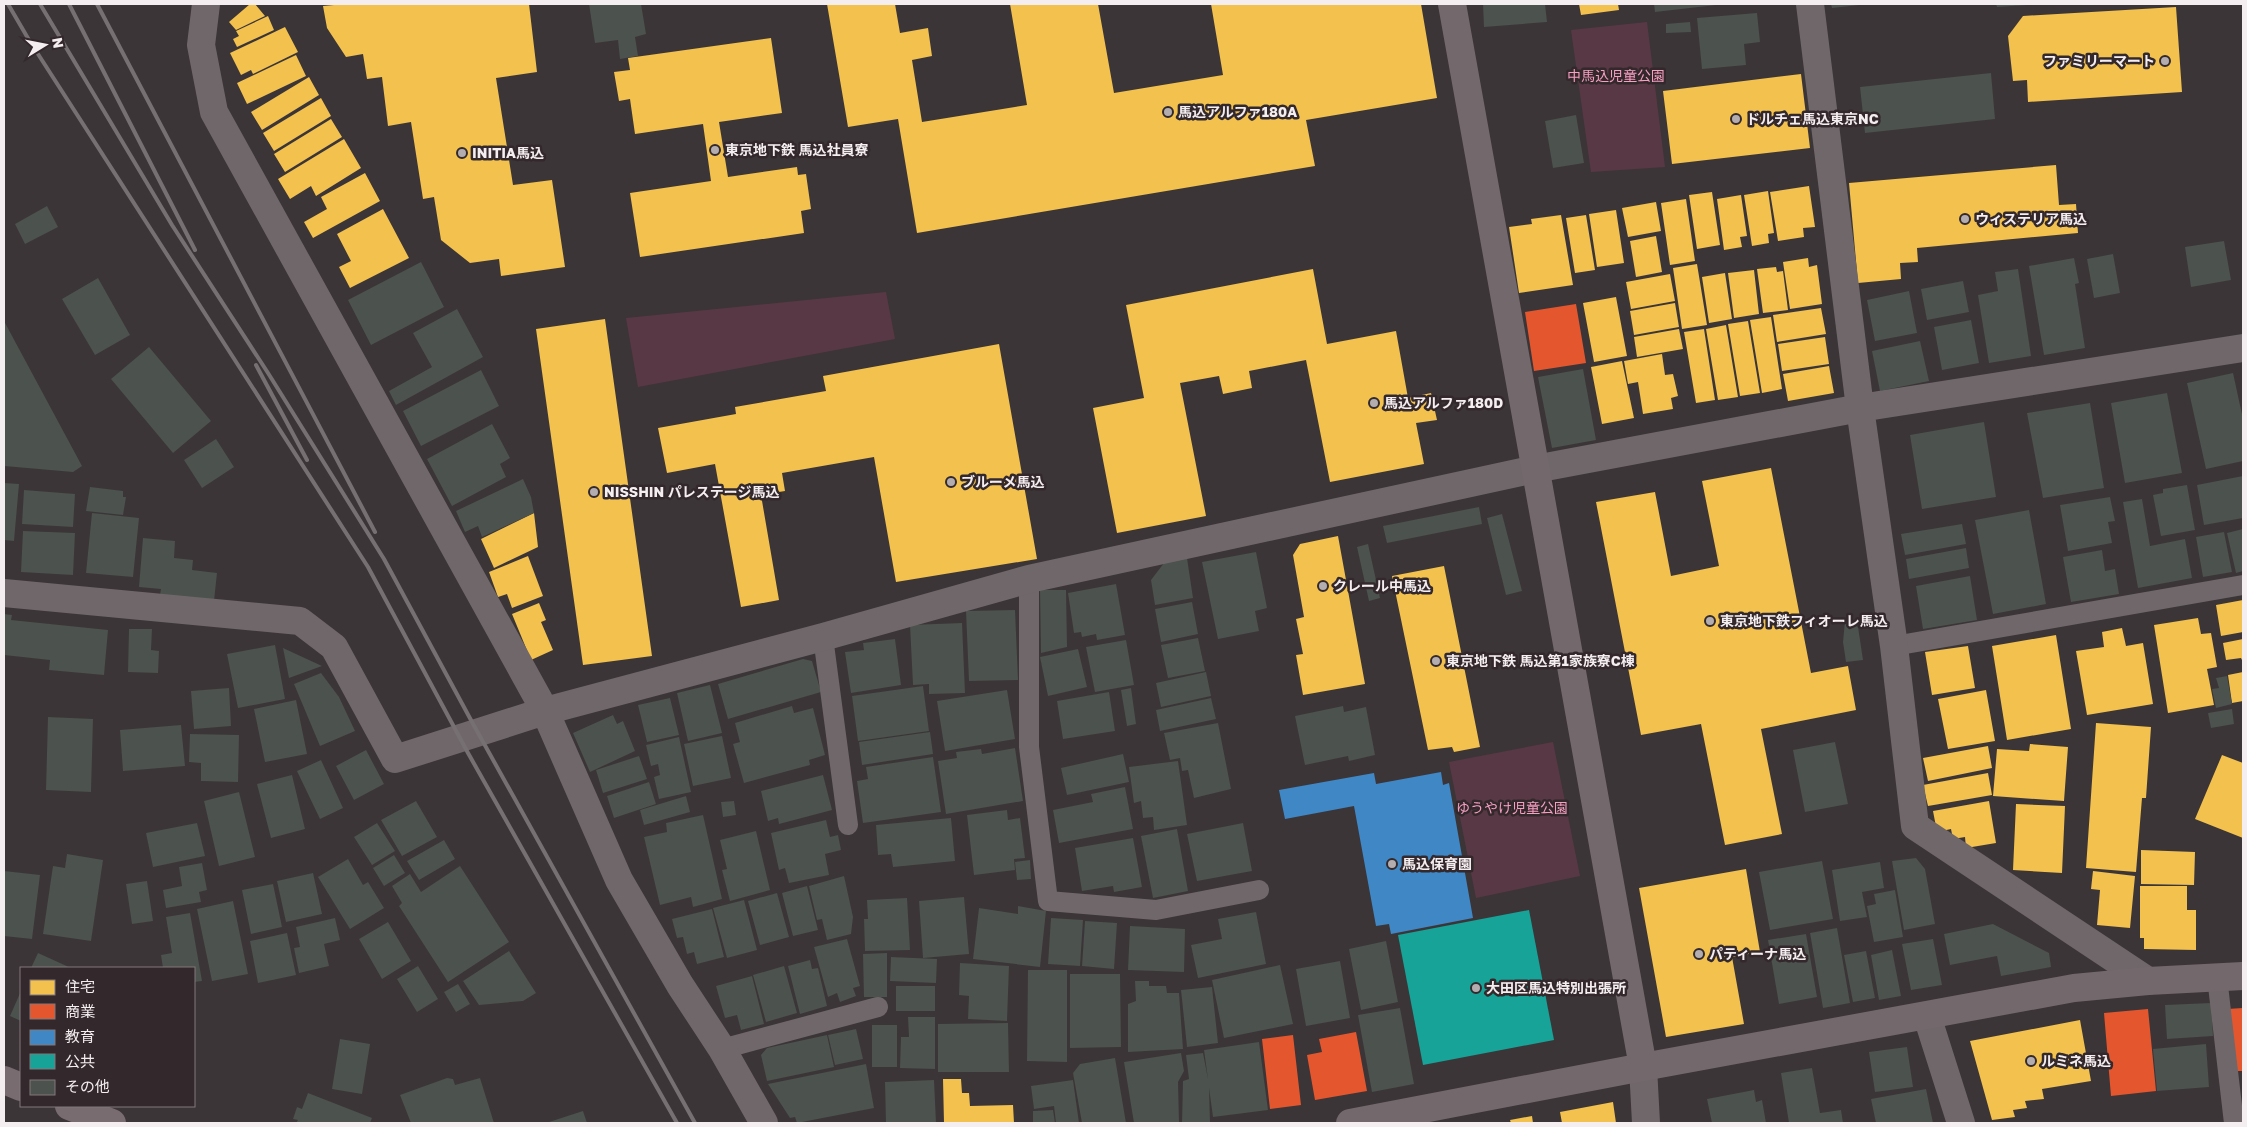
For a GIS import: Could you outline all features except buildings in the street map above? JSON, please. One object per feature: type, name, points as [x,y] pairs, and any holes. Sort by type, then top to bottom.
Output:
[{"type":"highway","points":[[4,1080],[20,1087]]},
{"type":"highway","points":[[72,1107],[112,1123]]},
{"type":"street","points":[[206,4],[201,45],[214,112],[544,711],[619,880],[764,1123]]},
{"type":"street","points":[[1452,4],[1643,1066],[1646,1123]]},
{"type":"street","points":[[1810,4],[1860,408],[1894,646],[1915,826],[2148,981]]},
{"type":"street","points":[[4,593],[300,621],[334,647],[396,759],[544,711],[823,637],[1029,579],[1535,469],[1860,408],[2243,348]]},
{"type":"street","points":[[1350,1123],[1643,1066],[2074,988],[2148,981],[2230,977]]},
{"type":"street","points":[[1927,1016],[1961,1123]]},
{"type":"lane","points":[[1029,579],[1030,748],[1048,901],[1156,910],[1259,890]]},
{"type":"lane","points":[[1894,646],[2243,585]]},
{"type":"lane","points":[[823,637],[848,825]]},
{"type":"lane","points":[[2230,977],[2234,1123]]},
{"type":"lane","points":[[722,1050],[878,1007]]},
{"type":"green space","name":"中馬込児童公園","points":[[1647,22],[1665,167],[1591,172],[1571,30]]},
{"type":"green space","points":[[886,292],[895,339],[638,387],[626,318]]},
{"type":"green space","name":"ゆうやけ児童公園","points":[[1553,742],[1580,876],[1476,898],[1449,762]]},
{"type":"railway","points":[[8,4],[29,40],[368,567],[468,753],[677,1123]]},
{"type":"railway","points":[[40,4],[172,225],[268,373],[384,559],[472,722],[695,1123]]},
{"type":"railway","points":[[69,4],[195,250]]},
{"type":"railway","points":[[97,4],[375,532]]},
{"type":"railway","points":[[256,365],[307,460]]},
{"type":"place","name":"ファミリーマート","points":[[2165,61]]},
{"type":"place","name":"馬込アルファ180A","points":[[1168,112]]},
{"type":"place","name":"ドルチェ馬込東京NC","points":[[1736,119]]},
{"type":"place","name":"東京地下鉄 馬込社員寮","points":[[715,150]]},
{"type":"place","name":"INITIA馬込","points":[[462,153]]},
{"type":"place","name":"ウィステリア馬込","points":[[1965,219]]},
{"type":"place","name":"馬込アルファ180D","points":[[1374,403]]},
{"type":"place","name":"ブルーメ馬込","points":[[951,482]]},
{"type":"place","name":"NISSHIN パレステージ馬込","points":[[594,492]]},
{"type":"place","name":"クレール中馬込","points":[[1323,586]]},
{"type":"place","name":"東京地下鉄フィオーレ馬込","points":[[1710,621]]},
{"type":"place","name":"東京地下鉄 馬込第1家族寮C棟","points":[[1436,661]]},
{"type":"place","name":"馬込保育園","points":[[1392,864]]},
{"type":"place","name":"パティーナ馬込","points":[[1699,954]]},
{"type":"place","name":"大田区馬込特別出張所","points":[[1476,988]]},
{"type":"place","name":"ルミネ馬込","points":[[2031,1061]]}]
